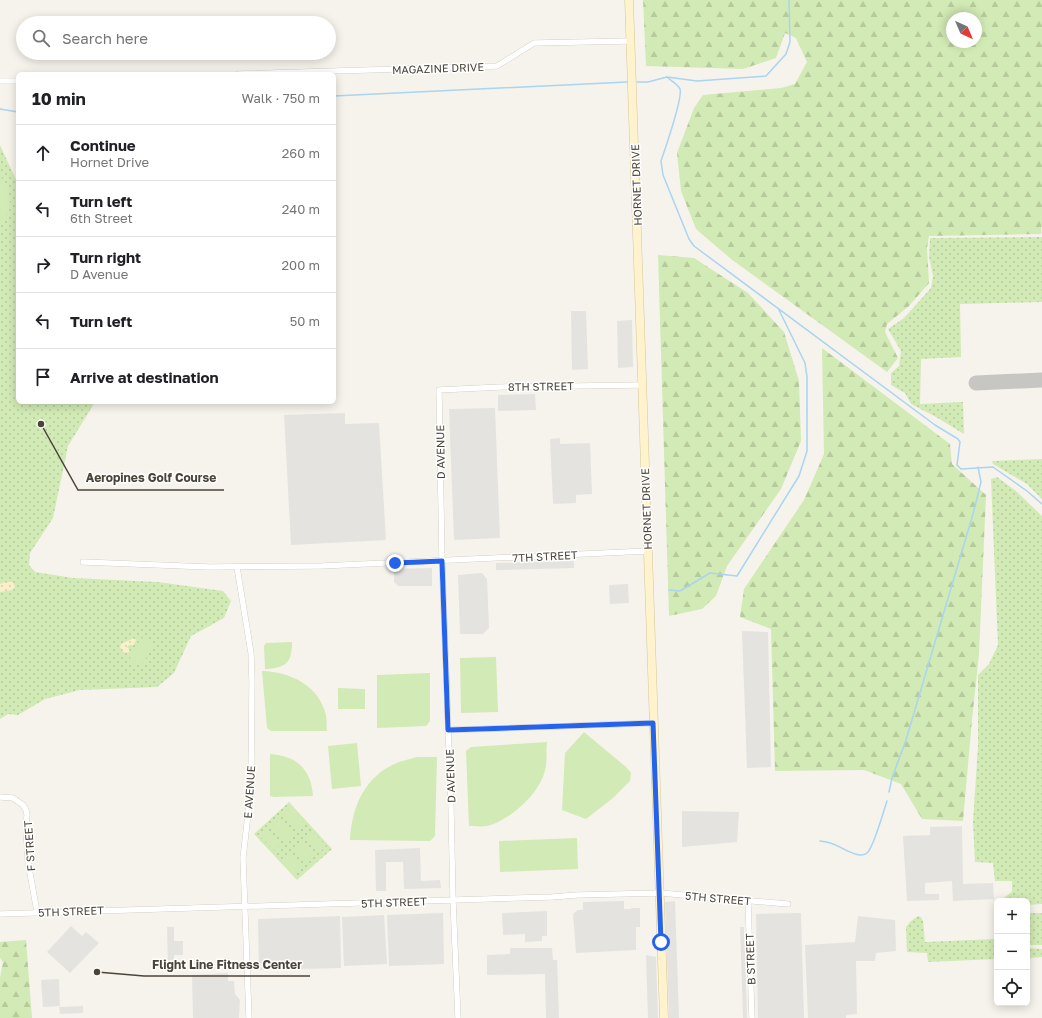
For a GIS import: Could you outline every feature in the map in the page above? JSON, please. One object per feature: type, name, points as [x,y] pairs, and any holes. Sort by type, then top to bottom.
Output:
[{"type":"main road","name":"HORNET DRIVE","points":[[629,0],[664,1018]]},
{"type":"street","name":"MAGAZINE DRIVE","points":[[303,72],[497,66],[534,43],[630,41]]},
{"type":"street","points":[[0,81],[16,81]]},
{"type":"street","name":"8TH STREET","points":[[439,390],[501,387],[642,385]]},
{"type":"street","name":"D AVENUE","points":[[439,390],[442,561],[458,1018]]},
{"type":"street","name":"7TH STREET","points":[[83,562],[209,567],[321,566],[647,551]]},
{"type":"street","name":"E AVENUE","points":[[237,567],[251,653],[252,684],[250,806],[243,858],[249,1018]]},
{"type":"street","points":[[448,730],[653,723]]},
{"type":"street","name":"F STREET","points":[[0,797],[13,798],[23,805],[26,810],[28,862],[37,912]]},
{"type":"street","name":"5TH STREET","points":[[0,914],[660,893],[788,904]]},
{"type":"street","name":"B STREET","points":[[748,901],[752,1018]]},
{"type":"green space","points":[[643,0],[1042,0],[1041,234],[929,236],[927,248],[929,283],[909,306],[887,324],[885,332],[898,358],[887,372],[731,259],[696,229],[681,191],[677,153],[694,108],[703,95],[781,88],[795,84],[807,62],[796,38],[785,33],[776,58],[743,69],[646,66]]},
{"type":"green space","points":[[0,145],[16,180],[16,404],[94,404],[68,446],[53,518],[30,553],[29,565],[35,572],[73,578],[158,582],[223,591],[231,601],[224,618],[191,636],[174,673],[157,687],[80,690],[45,699],[18,715],[8,714],[0,719]]},
{"type":"green space","points":[[0,175],[7,187],[10,207],[9,211],[0,221]]},
{"type":"green space","points":[[1042,237],[1042,302],[960,304],[961,357],[921,359],[920,404],[963,402],[964,434],[911,404],[905,393],[891,385],[891,373],[899,366],[901,351],[888,329],[904,318],[931,288],[933,276],[929,257],[930,238]]},
{"type":"green space","points":[[658,255],[694,258],[748,293],[784,332],[799,381],[801,441],[781,489],[727,566],[716,596],[702,609],[669,616]]},
{"type":"green space","points":[[822,348],[950,444],[952,464],[986,495],[979,654],[963,821],[922,819],[901,784],[864,770],[775,771],[771,629],[740,617],[744,589],[804,500],[824,454]]},
{"type":"green space","points":[[1042,459],[1042,499],[1027,484],[993,464],[992,461]]},
{"type":"green space","points":[[997,477],[1016,491],[1042,516],[1042,904],[1030,905],[1030,898],[1003,898],[1012,892],[1012,881],[995,881],[993,863],[975,862],[973,822],[978,746],[978,675],[989,664],[998,645],[991,479]]},
{"type":"green space","points":[[141,638],[150,640],[152,645],[147,657],[142,663],[135,664],[130,661],[130,658]]},
{"type":"green space","points":[[292,642],[291,655],[289,660],[283,666],[265,669],[264,646],[266,643]]},
{"type":"green space","points":[[496,657],[498,712],[461,713],[460,658]]},
{"type":"green space","points":[[262,671],[293,677],[310,688],[317,696],[326,715],[327,731],[271,731],[267,728]]},
{"type":"green space","points":[[430,673],[430,721],[426,726],[377,728],[377,675]]},
{"type":"green space","points":[[338,688],[365,689],[365,709],[338,709]]},
{"type":"green space","points":[[584,732],[626,767],[631,773],[630,781],[613,798],[586,819],[562,810],[565,753]]},
{"type":"green space","points":[[547,742],[546,766],[539,785],[532,795],[516,811],[497,822],[487,826],[469,826],[466,751],[471,747]]},
{"type":"green space","points":[[357,743],[361,786],[332,789],[328,746]]},
{"type":"green space","points":[[270,754],[288,758],[301,766],[306,771],[309,778],[313,796],[270,796]]},
{"type":"green space","points":[[417,757],[437,757],[435,836],[430,841],[350,840],[351,827],[357,804],[369,783],[387,768],[399,762]]},
{"type":"green space","points":[[289,802],[332,849],[297,880],[254,834]]},
{"type":"green space","points":[[290,808],[304,823],[297,830],[283,815]]},
{"type":"green space","points":[[279,819],[293,834],[286,840],[272,825]]},
{"type":"green space","points":[[267,829],[281,844],[274,851],[260,836]]},
{"type":"green space","points":[[312,831],[326,846],[319,853],[305,838]]},
{"type":"green space","points":[[577,838],[578,869],[500,872],[499,841]]},
{"type":"green space","points":[[300,842],[314,857],[307,864],[293,848]]},
{"type":"green space","points":[[288,853],[302,868],[295,875],[281,860]]},
{"type":"green space","points":[[1030,913],[1042,913],[1042,945],[1030,945]]},
{"type":"green space","points":[[918,916],[921,917],[923,921],[925,942],[994,939],[994,959],[928,962],[927,953],[907,952],[906,927]]},
{"type":"green space","points":[[26,940],[32,1018],[0,1018],[0,978],[3,962],[0,958],[0,942]]},
{"type":"green space","points":[[1030,948],[1042,949],[1042,957],[1030,958]]},
{"type":"sand","points":[[13,582],[15,587],[12,590],[0,592],[0,584]]},
{"type":"sand","points":[[134,638],[136,640],[134,645],[129,645],[127,647],[130,650],[128,653],[123,652],[120,647],[121,644]]},
{"type":"shaded area","points":[[571,311],[586,311],[588,369],[572,370]]},
{"type":"shaded area","points":[[632,320],[633,367],[618,368],[617,321]]},
{"type":"shaded area","points":[[535,394],[536,410],[498,411],[498,395]]},
{"type":"shaded area","points":[[495,408],[500,538],[454,540],[449,409]]},
{"type":"shaded area","points":[[345,413],[345,424],[379,423],[386,540],[291,545],[284,415]]},
{"type":"shaded area","points":[[560,438],[560,444],[590,443],[592,494],[576,495],[576,503],[553,504],[550,439]]},
{"type":"shaded area","points":[[574,561],[574,568],[496,570],[496,563]]},
{"type":"shaded area","points":[[432,568],[432,586],[398,586],[394,582],[394,569]]},
{"type":"shaded area","points":[[482,573],[487,579],[489,628],[483,634],[460,634],[458,575]]},
{"type":"shaded area","points":[[628,584],[629,603],[610,604],[609,585]]},
{"type":"shaded area","points":[[742,631],[768,632],[771,767],[747,768]]},
{"type":"shaded area","points":[[682,811],[739,812],[737,842],[682,847]]},
{"type":"shaded area","points":[[962,826],[963,884],[993,883],[994,899],[953,901],[952,881],[925,883],[925,894],[939,894],[939,900],[907,901],[903,836],[930,835],[930,827]]},
{"type":"shaded area","points":[[420,848],[421,881],[440,880],[441,888],[404,889],[403,862],[386,862],[386,891],[376,891],[375,850]]},
{"type":"shaded area","points":[[624,901],[624,909],[640,908],[640,927],[636,927],[636,950],[576,953],[573,914],[578,910],[583,910],[583,902]]},
{"type":"shaded area","points":[[675,901],[679,1018],[669,1018],[665,902]]},
{"type":"shaded area","points":[[547,911],[547,936],[542,936],[542,941],[525,942],[525,934],[503,935],[502,913]]},
{"type":"shaded area","points":[[443,913],[444,964],[389,966],[387,915]]},
{"type":"shaded area","points":[[801,913],[804,1018],[758,1018],[756,914]]},
{"type":"shaded area","points":[[384,915],[387,964],[344,966],[342,917]]},
{"type":"shaded area","points":[[340,916],[341,968],[259,970],[258,919]]},
{"type":"shaded area","points":[[858,916],[895,920],[896,951],[876,953],[875,961],[856,961],[857,1014],[846,1015],[846,1018],[808,1018],[805,945],[855,942]]},
{"type":"shaded area","points":[[71,926],[82,936],[86,932],[99,943],[70,973],[47,952]]},
{"type":"shaded area","points":[[167,927],[174,927],[174,941],[183,941],[183,955],[174,955],[174,967],[168,967]]},
{"type":"shaded area","points":[[740,927],[744,927],[747,1018],[743,1018]]},
{"type":"shaded area","points":[[510,948],[552,948],[553,960],[557,960],[559,1018],[546,1018],[545,974],[487,975],[487,955],[510,954]]},
{"type":"shaded area","points":[[646,955],[656,957],[658,1018],[648,1018]]},
{"type":"shaded area","points":[[228,973],[228,981],[234,981],[235,994],[240,1000],[239,1018],[193,1018],[192,975]]},
{"type":"shaded area","points":[[59,979],[60,1006],[43,1007],[41,980]]},
{"type":"shaded area","points":[[83,1006],[83,1013],[60,1014],[59,1007]]},
{"type":"waterway","points":[[637,82],[648,82],[667,77],[697,81],[766,76],[786,54],[790,42],[789,0]]},
{"type":"waterway","points":[[667,77],[679,87],[680,94],[673,124],[661,161],[663,175],[689,239],[694,246],[935,425],[958,439],[960,442],[957,465],[961,469],[993,467],[1027,491],[1042,504]]},
{"type":"waterway","points":[[336,96],[627,82]]},
{"type":"waterway","points":[[0,109],[16,112]]},
{"type":"waterway","points":[[669,590],[680,591],[710,573],[737,576],[799,476],[807,451],[807,377],[805,363],[779,310]]},
{"type":"waterway","points":[[889,792],[892,778],[906,740],[973,514],[981,482],[978,467]]},
{"type":"waterway","points":[[820,841],[834,844],[855,854],[866,854],[875,837],[887,801]]},
{"type":"taxiway","points":[[976,383],[1042,380]]},
{"type":"place","name":"Aeropines Golf Course","points":[[41,424]]},
{"type":"place","name":"Flight Line Fitness Center","points":[[97,972]]},
{"type":"route","points":[[395,563],[442,561],[448,730],[653,723],[661,942]]}]
